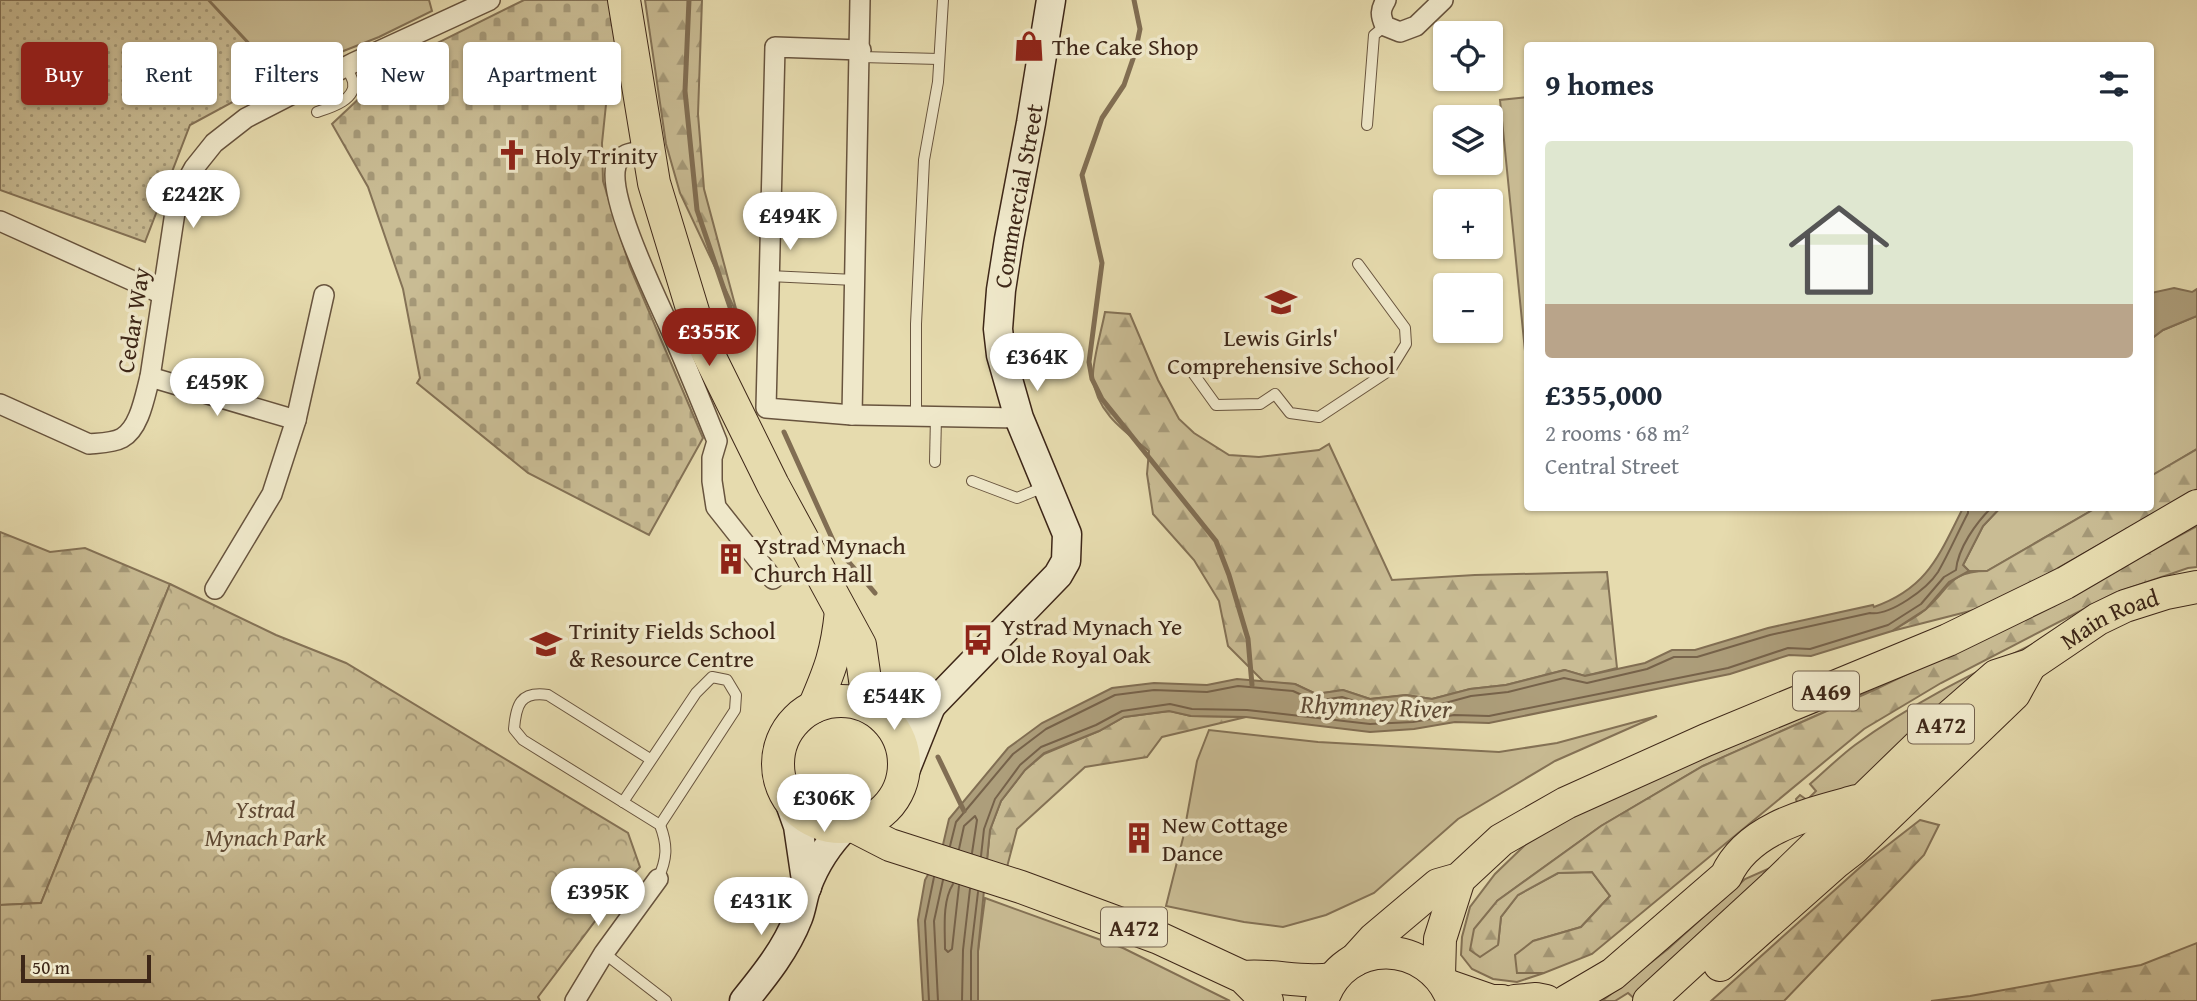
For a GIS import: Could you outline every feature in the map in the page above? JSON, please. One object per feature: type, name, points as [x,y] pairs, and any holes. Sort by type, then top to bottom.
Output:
[{"type":"main road","points":[[624,0],[654,183],[702,341],[774,485],[860,645],[881,716],[899,739],[904,757],[900,785],[900,820],[927,858]]},
{"type":"main road","name":"A469","points":[[1336,980],[1374,939],[1438,885],[1459,878],[1501,840],[1566,803],[1706,740],[1948,640],[2065,583],[2197,506]]},
{"type":"main road","name":"Main Road","points":[[1913,772],[1941,724],[1996,676],[2030,665],[2112,612],[2166,593],[2197,587]]},
{"type":"main road","points":[[814,707],[838,646],[841,611]]},
{"type":"main road","points":[[881,716],[853,702],[833,701],[814,707],[797,719],[785,736],[779,755],[779,776],[797,809],[828,825],[849,826],[878,815],[900,785]]},
{"type":"main road","name":"A472","points":[[1567,1001],[1613,974],[1726,876],[1734,859],[1762,836],[1795,820],[1863,800],[1913,772]]},
{"type":"main road","name":"A472","points":[[1726,876],[1770,861],[1836,862],[1854,848],[1913,772]]},
{"type":"main road","points":[[1649,1001],[1863,800]]},
{"type":"main road","name":"A472","points":[[849,826],[890,845],[1136,928],[1243,977],[1267,1001]]},
{"type":"main road","points":[[1681,1001],[1836,862]]},
{"type":"main road","points":[[1446,987],[1440,939],[1459,878]]},
{"type":"main road","points":[[1336,980],[1377,953],[1400,953],[1421,961],[1446,987],[1492,1001],[1502,1001]]},
{"type":"main road","name":"A472","points":[[1243,977],[1269,975],[1315,982],[1336,980]]},
{"type":"main road","points":[[1515,1001],[1546,1001]]},
{"type":"street","name":"Cedar Way","points":[[0,404],[89,444],[123,438],[134,424],[150,377],[177,199],[194,168],[214,143],[246,118],[346,66],[490,0]]},
{"type":"street","points":[[852,415],[860,0]]},
{"type":"street","name":"Commercial Street","points":[[881,716],[903,720],[931,706],[1050,584],[1066,561],[1067,534],[1019,418],[1001,355],[998,329],[1000,290],[1050,0]]},
{"type":"street","points":[[1386,0],[1381,9],[1381,17],[1385,26],[1400,32],[1416,26],[1443,0]]},
{"type":"street","points":[[861,54],[775,47],[766,408],[852,415],[1019,418]]},
{"type":"street","points":[[647,150],[632,153],[616,163],[616,185],[626,227],[717,441],[712,458],[716,507],[773,579]]},
{"type":"street","points":[[0,221],[162,294]]},
{"type":"street","points":[[215,589],[272,494],[296,420],[324,295]]},
{"type":"street","points":[[150,377],[296,420]]},
{"type":"street","name":"Commercial Street","points":[[900,785],[931,706]]},
{"type":"street","points":[[787,795],[798,826],[807,887]]},
{"type":"street","points":[[744,1001],[777,959],[798,918],[807,887],[826,847],[849,826]]},
{"type":"street","points":[[575,1001],[604,953],[658,879]]},
{"type":"lane","points":[[916,416],[916,324],[924,160],[939,59],[943,0]]},
{"type":"lane","points":[[1367,125],[1374,35],[1385,26]]},
{"type":"lane","points":[[861,54],[939,59]]},
{"type":"lane","points":[[317,112],[348,97],[353,90],[354,83],[346,66]]},
{"type":"lane","points":[[1193,373],[1216,405],[1260,404],[1275,394],[1290,413],[1319,416],[1390,370],[1406,344],[1405,328],[1358,264]]},
{"type":"lane","points":[[769,276],[855,280]]},
{"type":"lane","points":[[934,462],[936,417]]},
{"type":"lane","points":[[972,481],[1017,498],[1048,485]]},
{"type":"lane","points":[[623,802],[696,693],[712,677],[727,680],[736,695],[735,710],[660,825]]},
{"type":"lane","points":[[650,759],[548,695],[535,693],[525,698],[516,709],[514,729],[523,740],[660,825],[666,841],[667,859],[658,879]]},
{"type":"lane","points":[[604,953],[666,1001]]},
{"type":"green space","points":[[0,0],[208,0],[247,42],[231,42],[231,103],[190,125],[145,242],[0,190]]},
{"type":"green space","points":[[209,0],[429,0],[432,11],[379,37],[357,42],[357,46],[343,51],[343,42],[248,42]]},
{"type":"green space","points":[[524,0],[609,0],[617,42],[463,42],[463,105],[606,105],[602,143],[603,181],[630,267],[703,438],[649,535],[528,473],[417,383],[420,378],[403,289],[368,187],[332,124],[357,100],[357,105],[449,105],[449,42],[439,42]]},
{"type":"green space","points":[[645,0],[702,0],[698,114],[704,189],[738,316],[680,193],[666,144]]},
{"type":"green space","points":[[1524,97],[1524,341],[1503,130],[1503,105],[1500,105],[1500,100]]},
{"type":"green space","points":[[1105,312],[1130,314],[1158,380],[1179,419],[1194,433],[1229,455],[1259,457],[1319,450],[1329,444],[1392,580],[1607,572],[1617,668],[1585,676],[1564,670],[1506,685],[1470,689],[1432,699],[1406,695],[1370,699],[1343,690],[1316,694],[1295,684],[1264,682],[1228,646],[1219,601],[1194,560],[1153,514],[1147,474],[1149,451],[1105,411],[1095,390],[1093,371]]},
{"type":"green space","points":[[2197,316],[2197,449],[2154,474],[2154,337],[2163,330]]},
{"type":"green space","points":[[2197,449],[2197,489],[2044,576],[1978,609],[1892,631],[1925,610],[1957,578],[1964,574],[1987,571],[2091,511],[2154,511],[2154,474]]},
{"type":"green space","points":[[1997,511],[2091,511],[1987,571],[1969,571],[1963,565],[1983,526]]},
{"type":"green space","points":[[2197,526],[2197,567],[2115,593],[1941,683],[1864,729],[1592,954],[1544,973],[1517,973],[1515,955],[1533,941],[1581,927],[1610,896],[1592,872],[1558,873],[1518,895],[1501,917],[1498,945],[1480,957],[1470,950],[1474,929],[1497,901],[1601,826],[1703,766],[1874,690],[2049,606]]},
{"type":"green space","points":[[0,532],[50,552],[85,548],[170,584],[41,903],[0,905]]},
{"type":"green space","name":"Ystrad Mynach Park","points":[[170,584],[276,635],[346,663],[628,833],[640,867],[617,892],[538,997],[540,1001],[0,1001],[0,905],[41,903]]},
{"type":"green space","points":[[2043,639],[1878,773],[1848,790],[1798,807],[1796,799],[1800,795],[1807,800],[1816,791],[1810,784],[1877,729],[1946,688]]},
{"type":"green space","points":[[1874,690],[1703,766],[1601,826],[1497,901],[1498,945],[1501,917],[1518,895],[1558,873],[1592,872],[1610,896],[1581,927],[1533,941],[1518,973],[1544,973],[1517,982],[1493,979],[1472,969],[1461,955],[1462,937],[1470,907],[1495,874],[1526,844],[1552,826],[1686,761]]},
{"type":"green space","points":[[1170,711],[1191,716],[1246,717],[1162,737],[1147,757],[1085,767],[1017,829],[1007,867],[987,860],[990,830],[1001,801],[1025,770],[1044,754],[1099,731],[1124,717]]},
{"type":"green space","points":[[1657,716],[1555,761],[1458,819],[1374,893],[1326,915],[1283,927],[1166,906],[1183,838],[1197,761],[1209,730],[1318,742],[1499,752],[1557,743]]},
{"type":"green space","points":[[1920,820],[1939,825],[1924,855],[1784,1001],[1711,1001],[1866,862]]},
{"type":"green space","points":[[1770,868],[1777,869],[1636,1000],[1628,993],[1615,1001],[1602,1001],[1668,949],[1745,879]]},
{"type":"green space","points":[[985,898],[1123,948],[1230,1001],[978,1001],[978,951]]},
{"type":"green space","points":[[2197,943],[2197,1001],[1931,1001],[2141,965]]},
{"type":"water","points":[[2174,288],[2192,292],[2197,289],[2197,316],[2163,330],[2154,337],[2154,292]]},
{"type":"water","name":"Rhymney River","points":[[1962,511],[1997,511],[1983,526],[1963,565],[1969,571],[1949,582],[1926,609],[1892,631],[1811,656],[1789,655],[1730,674],[1489,723],[1455,722],[1414,729],[1370,732],[1246,717],[1191,716],[1169,711],[1124,717],[1099,731],[1044,753],[1025,770],[1001,801],[990,830],[978,951],[978,1001],[923,1001],[918,920],[925,880],[942,849],[949,819],[1008,748],[1042,723],[1112,688],[1154,683],[1207,685],[1237,679],[1295,684],[1316,694],[1343,690],[1370,699],[1406,695],[1432,699],[1565,670],[1585,676],[1645,663],[1672,650],[1695,650],[1768,628],[1873,605],[1874,607],[1892,599],[1920,580],[1947,541]]},
{"type":"waterway","points":[[689,0],[685,91],[697,210],[731,310]]},
{"type":"waterway","points":[[1134,0],[1140,29],[1135,53],[1124,85],[1102,118],[1082,175],[1102,263],[1089,362],[1092,379],[1102,399],[1216,541],[1248,639],[1252,685]]},
{"type":"waterway","points":[[784,432],[836,547],[875,593]]},
{"type":"waterway","points":[[938,757],[964,811]]},
{"type":"place","name":"The Cake Shop","points":[[1029,46]]},
{"type":"place","name":"Holy Trinity","points":[[512,155]]},
{"type":"place","name":"Lewis Girls' Comprehensive School","points":[[1281,302]]},
{"type":"place","name":"Ystrad Mynach Church Hall","points":[[731,559]]},
{"type":"place","name":"Ystrad Mynach Ye Olde Royal Oak","points":[[978,640]]},
{"type":"place","name":"Trinity Fields School & Resource Centre","points":[[546,644]]},
{"type":"place","name":"New Cottage Dance","points":[[1139,838]]}]
